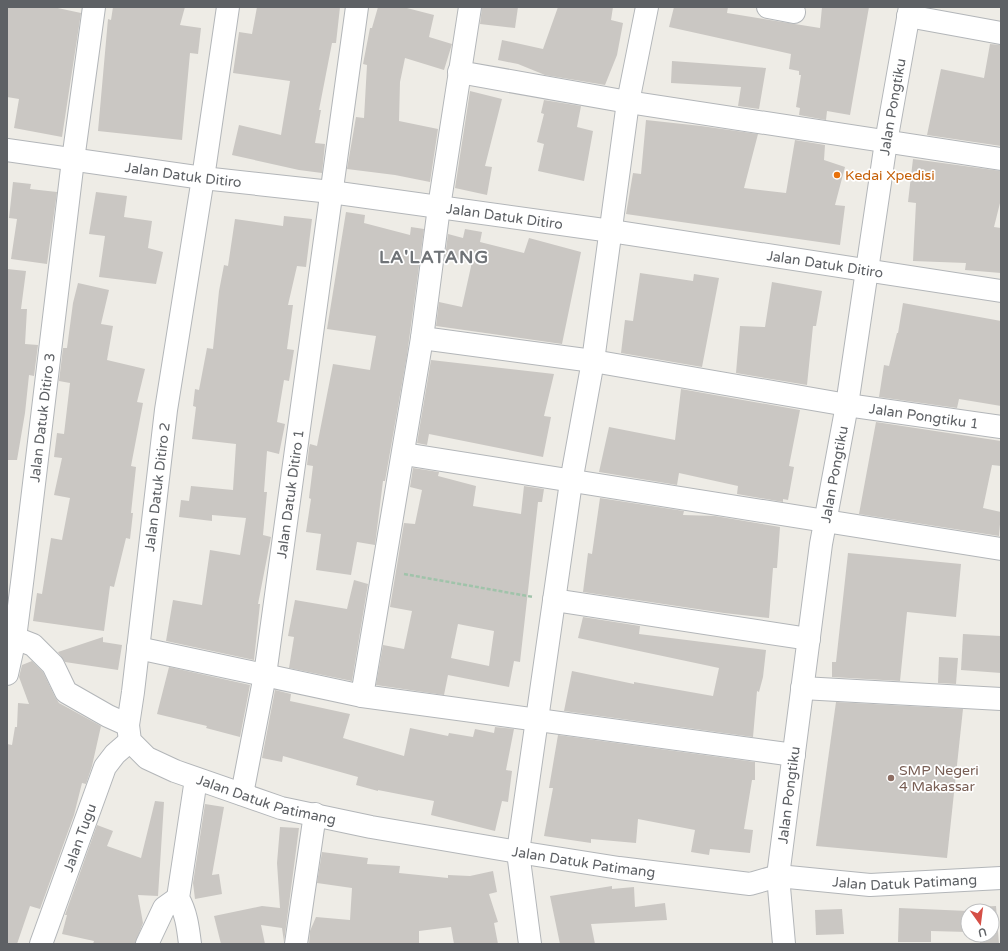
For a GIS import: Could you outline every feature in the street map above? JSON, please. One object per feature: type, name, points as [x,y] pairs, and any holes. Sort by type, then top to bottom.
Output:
[{"type":"street","name":"Jalan Datuk Ditiro 3","points":[[7,674],[15,638],[15,575],[94,7]]},
{"type":"street","name":"Jalan Datuk Ditiro 2","points":[[129,733],[166,410],[203,178],[228,7]]},
{"type":"street","name":"Jalan Datuk Ditiro 1","points":[[242,794],[265,675],[357,7]]},
{"type":"street","points":[[362,696],[393,510],[404,454],[422,338],[439,207],[470,7]]},
{"type":"street","points":[[530,944],[518,852],[571,482],[593,361],[628,102],[647,7]]},
{"type":"street","points":[[768,7],[794,12]]},
{"type":"street","points":[[909,12],[1001,32]]},
{"type":"street","name":"Jalan Pongtiku","points":[[784,944],[778,876],[824,520],[847,405],[886,142],[909,12]]},
{"type":"street","points":[[459,72],[628,102],[1001,159]]},
{"type":"street","name":"Jalan Datuk Ditiro","points":[[7,150],[203,178],[331,192],[611,230],[1001,291]]},
{"type":"street","name":"Jalan Pongtiku 1","points":[[422,338],[593,361],[847,405],[1001,427]]},
{"type":"street","points":[[404,454],[571,482],[824,520],[1001,549]]},
{"type":"street","points":[[554,600],[809,640]]},
{"type":"street","points":[[15,638],[33,645],[53,665],[66,692],[108,716],[129,733]]},
{"type":"street","points":[[138,648],[362,696],[794,755]]},
{"type":"street","points":[[802,688],[1001,699]]},
{"type":"street","name":"Jalan Datuk Patimang","points":[[129,733],[147,758],[196,779],[281,808],[371,827],[518,852],[619,868],[750,884],[778,876],[870,885],[1001,878]]},
{"type":"street","name":"Jalan Tugu","points":[[41,944],[105,767],[129,733]]},
{"type":"street","points":[[190,944],[187,920],[183,907],[178,898],[196,779]]},
{"type":"street","points":[[296,944],[315,814]]},
{"type":"street","points":[[147,944],[164,908],[178,898]]},
{"type":"path","points":[[384,571],[554,600]]},
{"type":"building","points":[[7,7],[53,7],[81,13],[62,137],[14,128],[19,99],[7,97]]},
{"type":"building","points":[[113,7],[185,7],[180,25],[201,28],[198,54],[190,53],[182,140],[98,131],[108,19],[111,20]]},
{"type":"building","points":[[257,7],[340,7],[336,43],[332,43],[319,110],[321,110],[315,143],[325,144],[322,173],[299,170],[232,155],[239,125],[281,135],[290,81],[233,73],[239,32],[252,34]]},
{"type":"building","points":[[378,7],[403,7],[434,15],[429,37],[452,44],[444,70],[405,58],[400,82],[399,121],[438,129],[430,182],[395,175],[347,169],[356,117],[364,118],[367,65],[363,64],[370,28],[372,28]]},
{"type":"building","points":[[482,7],[518,7],[515,28],[480,24]]},
{"type":"building","points":[[558,7],[613,7],[611,20],[623,23],[617,55],[605,85],[545,75],[518,64],[498,60],[502,40],[543,49]]},
{"type":"building","points":[[674,7],[728,7],[727,13],[820,28],[822,7],[869,7],[850,115],[827,111],[826,120],[799,115],[800,108],[796,107],[801,75],[799,75],[799,71],[789,69],[791,54],[669,27]]},
{"type":"building","points":[[990,44],[1001,45],[1001,146],[927,135],[941,69],[984,78]]},
{"type":"building","points":[[672,61],[766,68],[759,109],[738,106],[741,87],[671,83]]},
{"type":"building","points":[[470,91],[502,99],[485,166],[492,167],[487,195],[455,188]]},
{"type":"building","points":[[544,100],[581,106],[577,127],[593,131],[584,181],[538,171],[544,144],[537,142],[544,114],[541,113]]},
{"type":"building","points":[[646,120],[758,134],[744,188],[786,193],[795,140],[825,145],[824,160],[845,167],[835,205],[845,206],[840,245],[626,214],[633,173],[641,174]]},
{"type":"building","points":[[913,159],[1001,171],[1001,199],[994,227],[1001,228],[1001,273],[965,270],[966,263],[913,261],[916,203],[908,202]]},
{"type":"building","points":[[13,182],[31,184],[30,189],[57,192],[47,264],[11,259],[17,219],[9,218]]},
{"type":"building","points":[[96,192],[127,196],[124,217],[152,221],[148,248],[163,252],[156,284],[99,277],[105,236],[89,234]]},
{"type":"building","points":[[346,212],[365,215],[364,223],[410,235],[411,227],[424,229],[407,355],[385,481],[383,481],[375,545],[357,542],[351,575],[316,570],[321,534],[306,532],[311,499],[309,498],[313,466],[307,465],[309,448],[310,444],[317,446],[333,364],[370,370],[376,336],[327,329]]},
{"type":"building","points":[[284,216],[312,219],[306,267],[297,266],[288,305],[293,305],[287,349],[294,350],[289,381],[284,380],[277,422],[285,424],[279,454],[267,451],[264,492],[267,492],[263,535],[271,537],[258,604],[260,604],[254,660],[166,641],[173,600],[202,605],[210,550],[240,555],[246,518],[212,515],[212,521],[179,517],[181,500],[189,501],[191,486],[233,490],[236,444],[192,439],[196,407],[193,406],[195,389],[199,390],[207,348],[213,349],[219,291],[224,265],[228,266],[235,219],[283,226]]},
{"type":"building","points":[[465,229],[482,232],[480,242],[524,253],[529,238],[581,252],[562,344],[436,326],[439,302],[462,307],[472,262],[445,257],[448,234],[463,238]]},
{"type":"building","points":[[7,269],[26,271],[21,309],[27,309],[25,344],[38,345],[34,376],[29,375],[25,413],[17,460],[7,460]]},
{"type":"building","points":[[640,273],[693,281],[694,274],[719,278],[702,367],[621,353],[625,320],[633,321]]},
{"type":"building","points":[[772,282],[822,291],[816,326],[813,326],[807,385],[736,373],[740,326],[765,327]]},
{"type":"building","points":[[78,283],[109,290],[101,324],[113,326],[107,360],[145,369],[137,402],[143,403],[131,466],[136,467],[130,539],[126,538],[114,587],[110,586],[104,631],[33,621],[37,593],[42,594],[51,538],[62,540],[70,498],[54,495],[62,458],[54,457],[57,433],[64,434],[70,383],[59,381],[63,348],[67,348],[73,303]]},
{"type":"building","points":[[903,303],[1001,321],[1001,406],[959,399],[957,408],[879,397],[884,365],[889,366],[898,333]]},
{"type":"building","points":[[431,360],[554,374],[544,416],[551,417],[543,457],[429,434],[427,445],[417,443]]},
{"type":"building","points":[[681,389],[800,410],[789,466],[794,467],[788,500],[783,499],[783,502],[737,494],[738,486],[679,473],[677,485],[599,472],[609,427],[675,440]]},
{"type":"building","points":[[876,422],[1001,441],[1001,466],[992,465],[983,508],[1001,512],[999,536],[859,514]]},
{"type":"building","points":[[413,468],[439,472],[438,476],[476,486],[473,506],[521,514],[524,486],[544,489],[542,502],[538,502],[520,662],[514,661],[509,687],[448,675],[444,695],[376,685],[383,645],[404,649],[412,611],[390,607],[404,523],[415,524],[422,490],[410,487]],"holes":[[[458,624],[494,631],[489,666],[451,658]]]},
{"type":"building","points":[[600,498],[684,511],[683,515],[715,516],[780,527],[777,568],[773,568],[769,618],[724,613],[583,592],[588,553],[592,554]]},
{"type":"building","points":[[848,553],[961,564],[956,617],[907,612],[900,681],[832,677],[832,662],[836,662]]},
{"type":"building","points":[[354,580],[368,584],[352,681],[289,668],[294,637],[288,636],[295,600],[347,609]]},
{"type":"building","points":[[583,617],[640,626],[639,634],[766,650],[763,677],[759,692],[757,691],[753,737],[564,711],[572,671],[634,684],[634,682],[713,696],[719,668],[578,638]]},
{"type":"building","points":[[963,634],[1001,636],[1001,673],[961,670]]},
{"type":"building","points":[[103,637],[103,642],[122,645],[118,670],[65,662],[58,652]]},
{"type":"building","points":[[939,657],[958,658],[956,684],[938,683]]},
{"type":"building","points":[[32,661],[43,672],[59,703],[101,726],[92,766],[86,784],[82,783],[74,815],[40,909],[30,906],[17,944],[7,944],[7,744],[12,745],[15,727],[17,727],[18,703],[29,704],[19,677],[22,665]]},
{"type":"building","points":[[169,667],[250,685],[240,737],[206,728],[207,726],[157,714]]},
{"type":"building","points":[[275,690],[291,694],[290,701],[350,714],[343,738],[404,756],[410,728],[448,736],[449,733],[473,737],[475,729],[494,733],[495,727],[514,729],[506,770],[512,771],[508,802],[502,801],[495,831],[431,815],[434,801],[378,791],[356,785],[358,777],[283,756],[282,762],[262,758]]},
{"type":"building","name":"SMP Negeri 4 Makassar","points":[[836,702],[963,709],[947,858],[816,846]]},
{"type":"building","points":[[558,735],[755,762],[755,780],[752,780],[744,829],[753,830],[750,853],[710,849],[709,855],[691,852],[695,830],[638,819],[636,843],[591,839],[591,843],[544,836],[553,788],[549,788]]},
{"type":"building","points":[[155,801],[164,802],[158,896],[138,895],[143,923],[135,944],[93,944],[94,941],[62,934],[67,915],[65,915],[97,825],[113,831],[107,846],[141,858]]},
{"type":"building","points":[[205,804],[224,807],[212,875],[219,874],[222,894],[195,899],[193,883]]},
{"type":"building","points":[[280,827],[299,828],[284,942],[282,928],[261,925],[265,944],[221,944],[214,916],[262,906],[280,908],[277,863]]},
{"type":"building","points":[[322,852],[368,858],[367,864],[400,866],[399,873],[448,878],[448,875],[470,876],[493,871],[497,892],[489,894],[498,922],[494,923],[498,944],[454,944],[451,927],[419,931],[419,944],[309,944],[310,931],[316,917],[350,920],[352,888],[317,883]]},
{"type":"building","points":[[612,886],[612,889],[634,887],[635,907],[665,903],[667,920],[591,924],[595,944],[560,944],[550,896]]},
{"type":"building","points":[[899,908],[960,911],[960,932],[931,931],[931,942],[898,942]]},
{"type":"building","points":[[842,909],[844,934],[816,935],[815,910]]},
{"type":"building","points":[[999,943],[999,944],[980,944]]},
{"type":"place","name":"Kedai Xpedisi","points":[[837,175]]},
{"type":"place","name":"SMP Negeri 4 Makassar","points":[[891,778]]},
{"type":"district","name":"LA'LATANG","points":[[434,257]]}]
